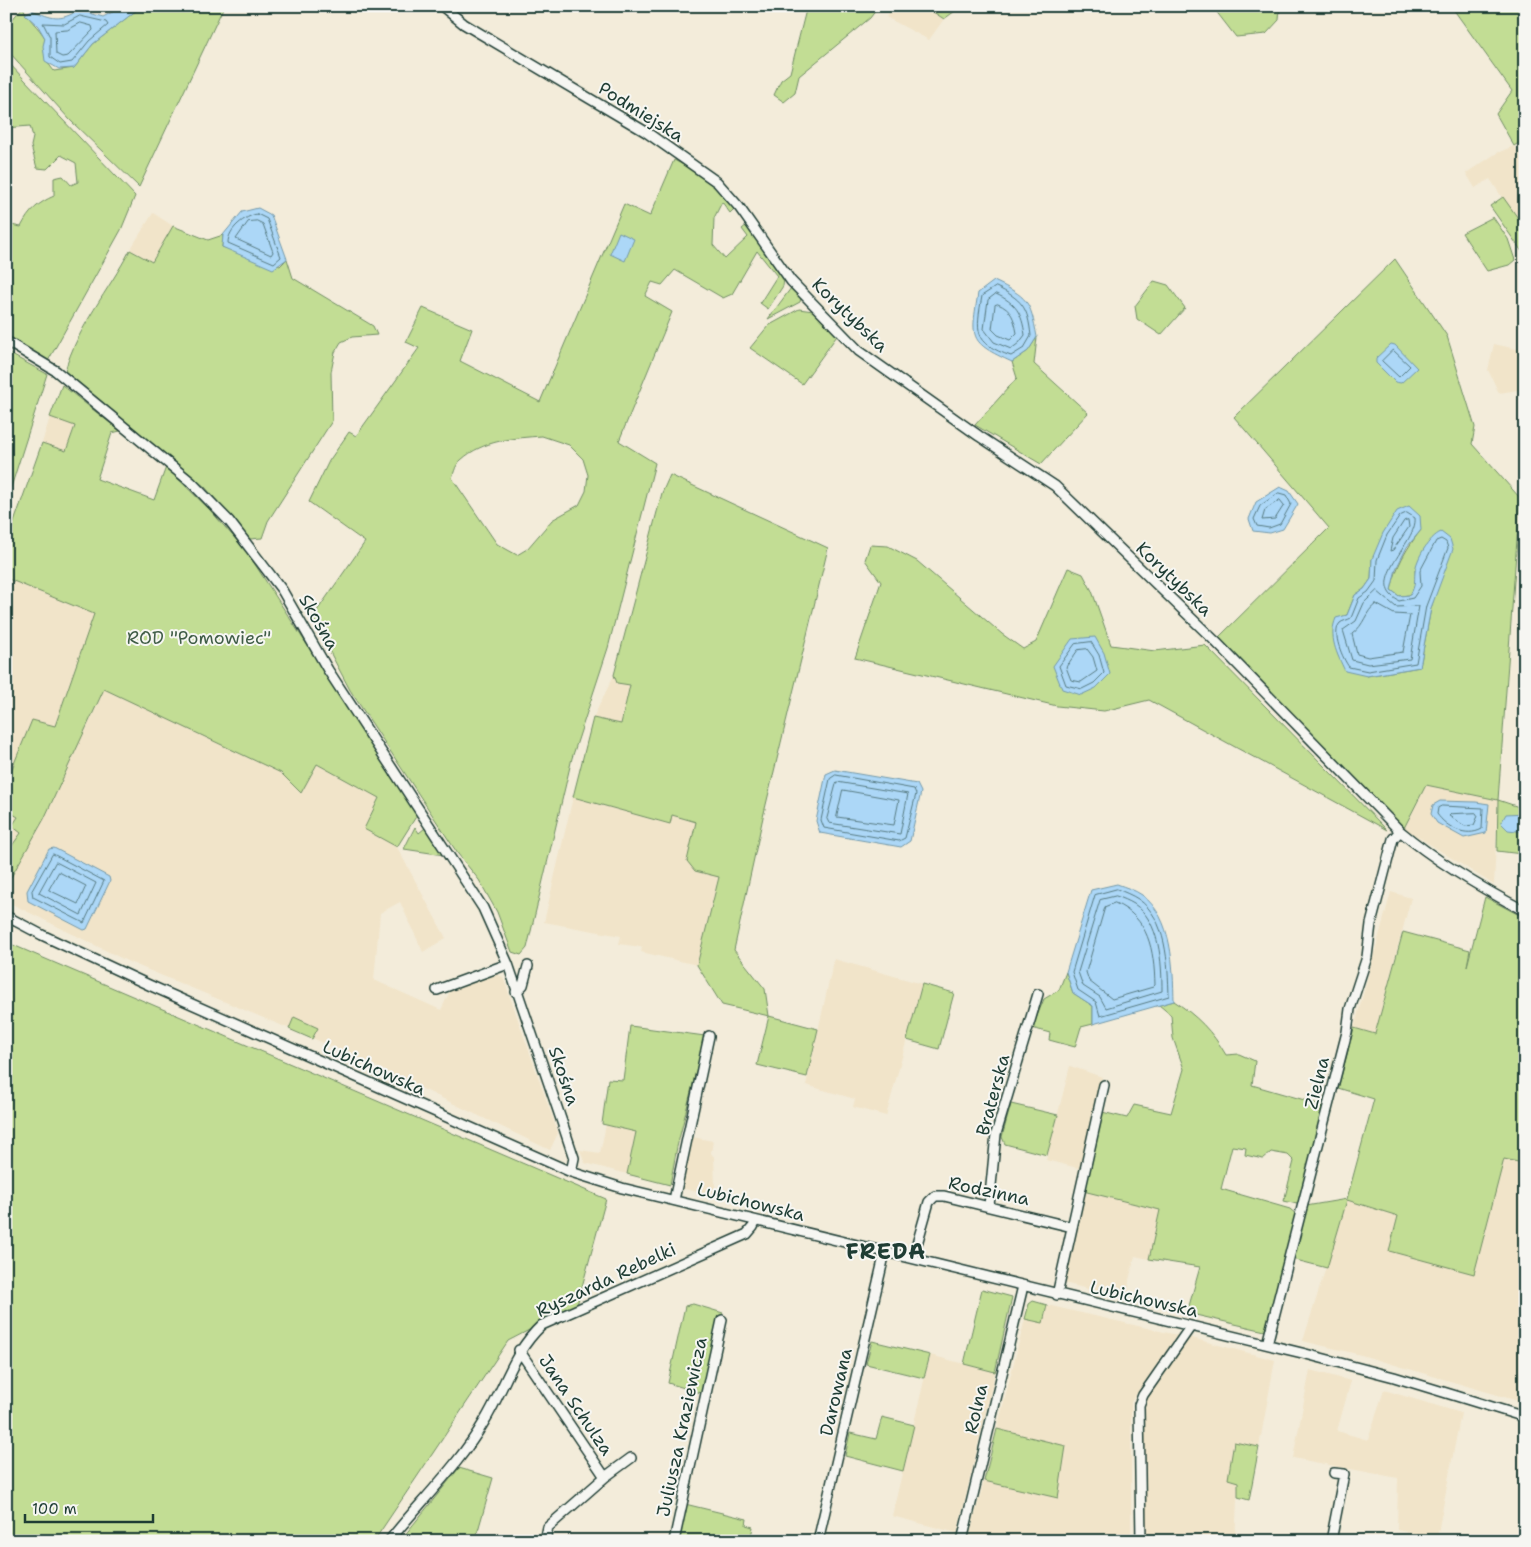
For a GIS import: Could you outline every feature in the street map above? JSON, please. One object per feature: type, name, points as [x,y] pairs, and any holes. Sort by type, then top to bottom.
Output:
[{"type":"street","name":"Podmiejska","points":[[442,6],[464,24],[646,132],[717,182],[739,207],[791,281]]},
{"type":"street","name":"Korytybska","points":[[791,281],[859,351],[979,436],[1055,486],[1216,642],[1400,831],[1417,846],[1485,890],[1525,911]]},
{"type":"street","name":"Skośna","points":[[6,341],[56,371],[191,482],[229,521],[282,590],[328,670],[483,908],[508,964],[574,1158],[571,1172]]},
{"type":"street","name":"Zielna","points":[[1267,1344],[1347,1032],[1350,1009],[1368,956],[1371,924],[1393,839],[1400,831]]},
{"type":"street","name":"Lubichowska","points":[[6,916],[149,985],[571,1172],[756,1221],[1267,1344],[1394,1377],[1525,1417]]},
{"type":"street","points":[[438,990],[508,964]]},
{"type":"street","points":[[516,992],[523,985],[528,966]]},
{"type":"street","name":"Braterska","points":[[989,1206],[996,1134],[1038,994]]},
{"type":"street","points":[[674,1200],[709,1036]]},
{"type":"street","points":[[1057,1294],[1104,1086]]},
{"type":"street","name":"Rodzinna","points":[[913,1258],[929,1202],[935,1196],[944,1196],[989,1206],[1072,1227]]},
{"type":"street","name":"Ryszarda Rebelki","points":[[389,1541],[448,1470],[484,1422],[519,1350],[542,1325],[747,1234],[753,1228],[756,1221]]},
{"type":"street","name":"Darowana","points":[[818,1541],[885,1252]]},
{"type":"street","name":"Rolna","points":[[962,1541],[1023,1286]]},
{"type":"street","name":"Juliusza Kraziewicza","points":[[674,1541],[722,1320]]},
{"type":"street","points":[[1141,1541],[1139,1405],[1143,1394],[1191,1326]]},
{"type":"street","name":"Jana Schulza","points":[[519,1350],[605,1477]]},
{"type":"street","name":"Jana Schulza","points":[[544,1541],[548,1527],[605,1477],[631,1458]]},
{"type":"street","points":[[1331,1541],[1344,1474],[1334,1473]]},
{"type":"shaded area","points":[[894,6],[924,6],[944,19],[929,40],[886,17]]},
{"type":"shaded area","points":[[1514,146],[1525,160],[1525,214],[1517,220],[1490,179],[1475,188],[1466,173],[1497,153]]},
{"type":"shaded area","points":[[153,213],[173,226],[152,262],[130,250]]},
{"type":"shaded area","points":[[1494,344],[1525,351],[1525,389],[1499,393],[1488,370]]},
{"type":"shaded area","points":[[50,417],[75,425],[66,451],[42,443]]},
{"type":"shaded area","points":[[6,559],[120,600],[84,734],[104,688],[281,773],[300,793],[317,764],[379,798],[364,829],[397,847],[446,938],[423,952],[400,902],[380,913],[374,980],[441,1010],[450,991],[496,974],[503,977],[558,1133],[550,1150],[348,1053],[129,962],[6,901]]},
{"type":"shaded area","points":[[614,675],[617,683],[630,685],[621,724],[593,718]]},
{"type":"shaded area","points":[[1426,785],[1498,800],[1494,885],[1404,828]]},
{"type":"shaded area","points":[[573,797],[669,824],[672,815],[696,822],[695,871],[719,876],[697,965],[641,952],[642,947],[619,944],[621,936],[544,922]]},
{"type":"shaded area","points":[[1391,892],[1411,898],[1375,1034],[1354,1028]]},
{"type":"shaded area","points":[[834,959],[922,984],[886,1116],[853,1107],[855,1099],[806,1085]]},
{"type":"shaded area","points":[[1070,1066],[1102,1077],[1082,1169],[1046,1160]]},
{"type":"shaded area","points":[[606,1125],[636,1132],[627,1174],[585,1163],[580,1150],[600,1153]]},
{"type":"shaded area","points":[[692,1137],[713,1141],[711,1153],[714,1157],[715,1186],[713,1196],[681,1188]]},
{"type":"shaded area","points":[[1525,1154],[1525,1403],[1361,1355],[1303,1341],[1347,1200],[1398,1216],[1389,1251],[1504,1158],[1522,1162]]},
{"type":"shaded area","points":[[1083,1191],[1160,1210],[1149,1259],[1135,1256],[1129,1280],[1128,1299],[1064,1283]]},
{"type":"shaded area","points":[[1047,1305],[1177,1335],[1131,1402],[1131,1541],[968,1541],[984,1481],[1057,1498],[1066,1446],[997,1429],[1025,1319],[1042,1323]]},
{"type":"shaded area","points":[[1188,1337],[1275,1360],[1259,1447],[1234,1443],[1228,1479],[1238,1481],[1235,1541],[1183,1533],[1182,1541],[1147,1541],[1147,1527],[1143,1525],[1143,1404]]},
{"type":"shaded area","points":[[930,1355],[995,1372],[957,1533],[892,1516]]},
{"type":"shaded area","points":[[1310,1370],[1351,1381],[1337,1431],[1368,1440],[1384,1390],[1461,1413],[1437,1538],[1397,1530],[1398,1478],[1293,1458]]},
{"type":"green space","points":[[142,6],[224,6],[139,187],[70,120],[10,53],[7,33],[13,18],[23,7],[45,38],[45,56],[54,71],[74,68],[93,44]]},
{"type":"green space","points":[[807,6],[879,6],[870,18],[799,76],[795,93],[784,102],[774,95],[781,80],[790,73]]},
{"type":"green space","points":[[928,6],[962,6],[944,19],[927,8]]},
{"type":"green space","points":[[1212,6],[1280,6],[1279,20],[1266,34],[1236,37]]},
{"type":"green space","points":[[1451,6],[1525,6],[1525,139],[1514,146],[1496,114],[1512,91]]},
{"type":"green space","points":[[6,60],[135,196],[121,230],[48,361],[6,336],[6,224],[21,227],[34,208],[54,196],[54,178],[63,176],[71,185],[78,182],[76,163],[61,155],[47,169],[37,168],[31,146],[33,137],[30,126],[6,128]]},
{"type":"green space","points":[[674,160],[707,180],[736,207],[730,213],[722,202],[714,218],[713,245],[725,259],[748,237],[742,229],[748,224],[784,278],[783,286],[768,309],[760,303],[777,276],[757,251],[732,294],[723,298],[675,270],[662,285],[652,282],[645,296],[672,312],[619,441],[655,463],[608,648],[572,758],[527,948],[521,955],[512,952],[497,912],[479,880],[458,854],[350,690],[312,618],[365,542],[309,502],[329,461],[349,432],[356,436],[419,348],[406,342],[423,308],[472,329],[460,361],[540,402],[624,204],[650,216]],"holes":[[[542,436],[569,445],[583,459],[588,475],[586,491],[579,505],[552,520],[527,549],[517,555],[497,544],[452,478],[455,468],[470,453],[499,441]]]},
{"type":"green space","points":[[1503,197],[1525,228],[1525,256],[1490,206]]},
{"type":"green space","points":[[1493,217],[1508,239],[1515,260],[1509,265],[1487,271],[1462,233]]},
{"type":"green space","points":[[173,226],[208,240],[223,235],[222,247],[280,266],[287,259],[293,278],[373,326],[377,335],[352,337],[341,342],[335,352],[331,372],[332,421],[268,521],[262,538],[250,539],[205,487],[65,371],[70,355],[85,324],[130,250],[152,262]]},
{"type":"green space","points":[[1395,259],[1447,336],[1475,427],[1472,444],[1520,498],[1498,800],[1426,785],[1404,828],[1214,642],[1329,528],[1234,417]],"holes":[[[1421,530],[1406,551],[1399,565],[1391,590],[1399,596],[1410,595],[1416,585],[1415,570],[1440,579],[1431,608],[1420,667],[1367,676],[1336,619],[1347,615],[1355,595],[1364,589],[1371,579],[1372,559]]]},
{"type":"green space","points":[[1154,281],[1168,285],[1185,308],[1161,335],[1137,319],[1135,306]]},
{"type":"green space","points":[[791,288],[801,298],[800,302],[768,319]]},
{"type":"green space","points":[[799,309],[813,311],[839,333],[802,384],[750,348],[768,326]]},
{"type":"green space","points":[[1037,337],[1034,364],[1088,413],[1041,464],[975,425],[1017,378],[1012,362],[1028,351]]},
{"type":"green space","points":[[10,354],[47,374],[6,503],[6,365]]},
{"type":"green space","name":"ROD \"Pomowiec\"","points":[[62,385],[120,431],[112,433],[97,479],[154,500],[166,467],[210,510],[247,552],[417,815],[397,847],[364,829],[379,798],[317,764],[301,793],[281,773],[104,689],[44,819],[6,886],[6,854],[21,833],[12,826],[18,817],[6,810],[6,783],[32,720],[55,726],[94,614],[6,578],[6,545],[42,443],[66,451],[75,426],[50,417]]},
{"type":"green space","points":[[670,475],[828,548],[763,817],[734,950],[765,989],[769,1016],[722,1005],[697,965],[719,877],[695,871],[687,861],[696,822],[672,815],[670,824],[573,797],[593,718],[621,724],[630,685],[617,683],[614,675],[662,493]]},
{"type":"green space","points":[[870,545],[888,546],[917,561],[1002,634],[1023,649],[1036,642],[1068,568],[1083,574],[1092,591],[1111,645],[1155,651],[1205,645],[1387,830],[1149,700],[1104,711],[1057,706],[855,658],[881,582],[865,560]]},
{"type":"green space","points":[[1498,800],[1525,809],[1525,852],[1522,854],[1497,851]]},
{"type":"green space","points":[[415,827],[419,833],[425,828],[444,855],[404,849]]},
{"type":"green space","points":[[1485,897],[1525,918],[1525,1154],[1523,1163],[1504,1159],[1474,1274],[1389,1251],[1398,1216],[1347,1200],[1327,1268],[1292,1259],[1306,1206],[1347,1199],[1374,1099],[1338,1088],[1354,1028],[1375,1034],[1403,932],[1470,950],[1467,966]]},
{"type":"green space","points":[[6,942],[606,1199],[577,1305],[508,1341],[374,1541],[6,1541]]},
{"type":"green space","points":[[1066,972],[1073,993],[1093,1006],[1093,1024],[1081,1027],[1075,1047],[1049,1040],[1050,1033],[1032,1028],[1044,999],[1059,990]]},
{"type":"green space","points":[[922,984],[954,993],[939,1049],[907,1040]]},
{"type":"green space","points":[[1174,1001],[1190,1012],[1203,1025],[1226,1055],[1239,1054],[1255,1061],[1252,1085],[1315,1103],[1325,1110],[1302,1201],[1297,1204],[1284,1201],[1294,1161],[1288,1155],[1271,1152],[1263,1159],[1245,1155],[1246,1148],[1232,1146],[1221,1189],[1290,1209],[1297,1215],[1265,1331],[1187,1313],[1200,1267],[1149,1259],[1160,1210],[1083,1191],[1102,1112],[1127,1118],[1134,1105],[1171,1113],[1184,1069],[1173,1038],[1171,1015],[1159,1005]]},
{"type":"green space","points":[[769,1016],[818,1029],[807,1077],[757,1065]]},
{"type":"green space","points":[[294,1017],[318,1028],[312,1039],[289,1029]]},
{"type":"green space","points":[[630,1026],[705,1036],[677,1147],[670,1185],[627,1174],[636,1132],[602,1124],[608,1079],[623,1080]]},
{"type":"green space","points":[[1011,1104],[1058,1115],[1047,1155],[1005,1144],[1002,1137]]},
{"type":"green space","points":[[982,1289],[1012,1297],[995,1372],[964,1364]]},
{"type":"green space","points":[[1033,1301],[1047,1305],[1043,1323],[1025,1319],[1029,1304]]},
{"type":"green space","points":[[693,1304],[723,1313],[704,1394],[668,1383],[685,1306]]},
{"type":"green space","points":[[872,1341],[930,1355],[924,1378],[866,1364]]},
{"type":"green space","points":[[882,1417],[914,1425],[903,1471],[845,1456],[850,1433],[876,1439]]},
{"type":"green space","points":[[997,1429],[1066,1446],[1058,1498],[984,1481]]},
{"type":"green space","points":[[1234,1442],[1259,1447],[1249,1500],[1238,1497],[1238,1482],[1228,1479]]},
{"type":"green space","points":[[459,1468],[493,1478],[475,1541],[422,1541],[404,1536]]},
{"type":"green space","points":[[685,1504],[747,1519],[746,1525],[753,1527],[750,1541],[677,1541]]},
{"type":"water","points":[[124,6],[142,6],[93,44],[74,68],[59,69],[45,61],[43,46],[45,38],[38,26],[25,14],[32,10],[51,17],[61,18],[79,10],[103,17]]},
{"type":"water","points":[[258,208],[271,215],[287,259],[273,269],[222,247],[223,235],[242,212]]},
{"type":"water","points":[[619,232],[634,239],[625,261],[610,254]]},
{"type":"water","points":[[994,281],[1014,291],[1026,301],[1035,325],[1037,337],[1028,351],[1012,362],[987,349],[980,343],[974,329],[978,293]]},
{"type":"water","points":[[1391,344],[1395,345],[1417,368],[1401,383],[1395,382],[1376,363],[1376,358]]},
{"type":"water","points":[[1280,487],[1289,491],[1298,504],[1283,529],[1270,533],[1253,531],[1249,519],[1256,502]]},
{"type":"water","points":[[1409,506],[1420,516],[1421,530],[1407,547],[1396,569],[1391,590],[1399,596],[1410,595],[1414,586],[1418,561],[1428,543],[1436,535],[1441,532],[1450,539],[1453,549],[1431,608],[1420,667],[1367,676],[1345,671],[1334,645],[1333,632],[1336,618],[1347,615],[1355,595],[1364,589],[1371,579],[1372,559],[1383,533],[1397,511]]},
{"type":"water","points":[[1095,637],[1104,653],[1110,674],[1096,688],[1081,695],[1062,689],[1053,666],[1072,639]]},
{"type":"water","points":[[835,770],[917,784],[921,792],[910,841],[901,847],[820,833],[816,821],[826,774]]},
{"type":"water","points":[[1440,801],[1489,804],[1486,833],[1464,838],[1437,823],[1431,814],[1433,805]]},
{"type":"water","points":[[1525,813],[1525,832],[1508,830],[1501,823],[1506,814]]},
{"type":"water","points":[[54,848],[109,877],[110,881],[87,929],[84,930],[28,901],[27,891],[49,849]]},
{"type":"water","points":[[1117,884],[1142,895],[1160,916],[1172,959],[1174,1001],[1093,1024],[1093,1006],[1073,993],[1066,972],[1091,890]]},
{"type":"district","name":"FREDA","points":[[886,1251]]}]
